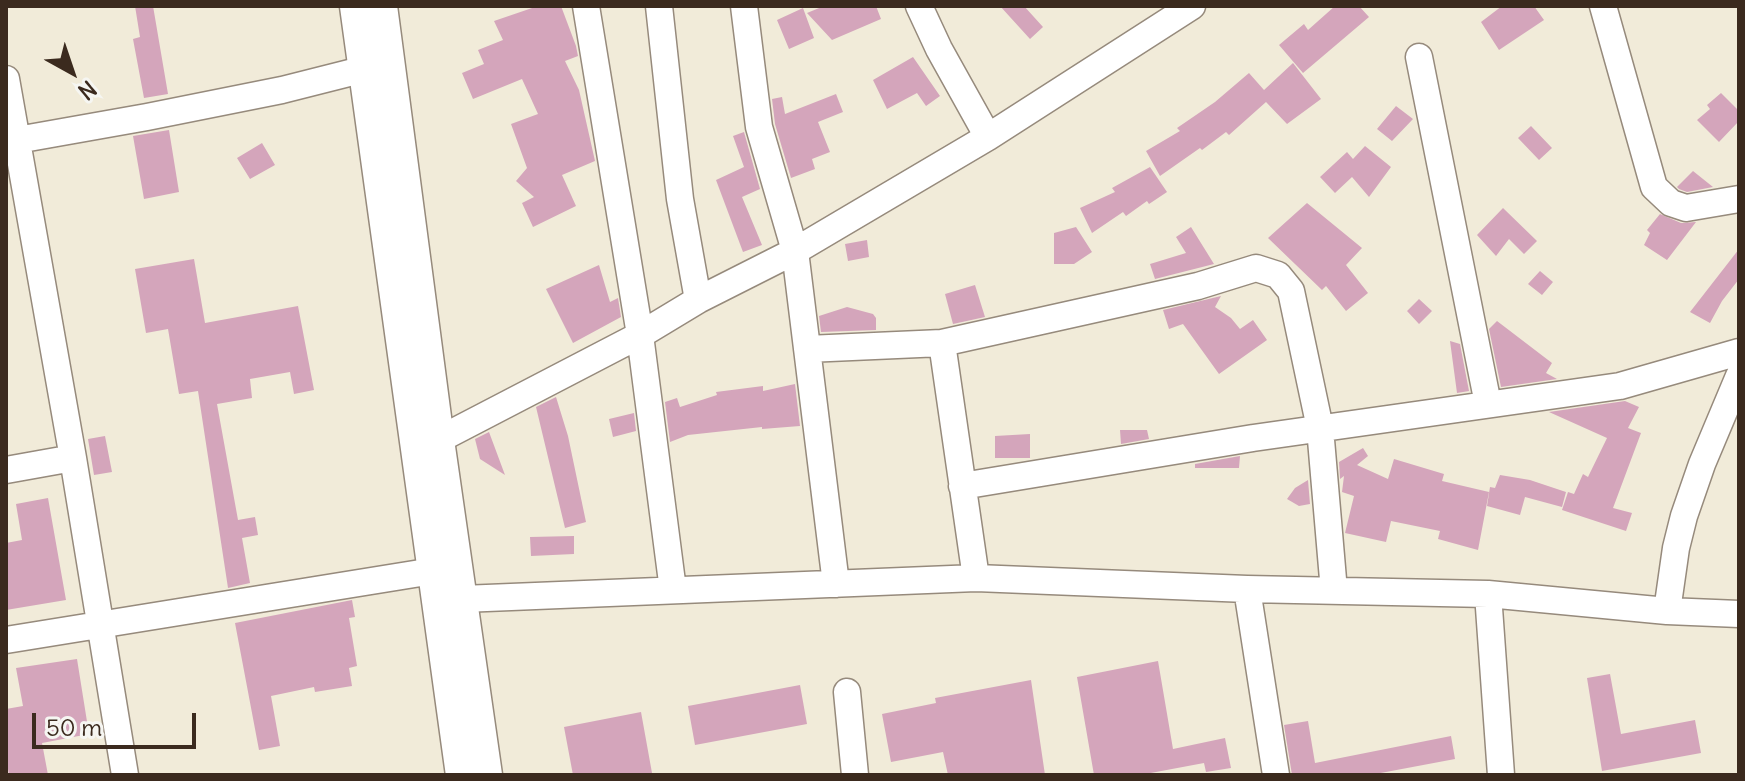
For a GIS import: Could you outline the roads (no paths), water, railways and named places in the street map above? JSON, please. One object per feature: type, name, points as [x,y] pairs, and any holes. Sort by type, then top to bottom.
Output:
[{"type":"main road","points":[[356,6],[462,775]]},
{"type":"main road","points":[[381,6],[486,775]]},
{"type":"street","points":[[586,6],[640,335],[673,590]]},
{"type":"street","points":[[659,6],[680,199],[698,300]]},
{"type":"street","points":[[744,6],[759,127],[795,251],[836,584]]},
{"type":"street","points":[[919,6],[988,137]]},
{"type":"street","points":[[438,440],[795,251],[988,137],[1192,6]]},
{"type":"street","points":[[1603,6],[1654,187],[1671,203],[1686,208],[1739,199]]},
{"type":"street","points":[[1419,57],[1488,404]]},
{"type":"street","points":[[11,141],[267,93],[365,69]]},
{"type":"street","points":[[6,79],[11,141],[73,458],[125,775]]},
{"type":"street","points":[[807,349],[942,343],[1198,286],[1256,268],[1278,275],[1291,291],[1320,428],[1334,591]]},
{"type":"street","points":[[942,343],[976,578]]},
{"type":"street","points":[[962,486],[1320,428],[1620,386],[1739,352]]},
{"type":"street","points":[[1667,611],[1684,516],[1739,376]]},
{"type":"street","points":[[6,470],[73,458]]},
{"type":"street","points":[[6,640],[433,571]]},
{"type":"street","points":[[462,599],[976,578],[1247,589],[1488,594],[1667,611],[1739,614]]},
{"type":"street","points":[[1247,589],[1276,775]]},
{"type":"street","points":[[1488,594],[1501,775]]},
{"type":"street","points":[[847,692],[855,775]]}]
